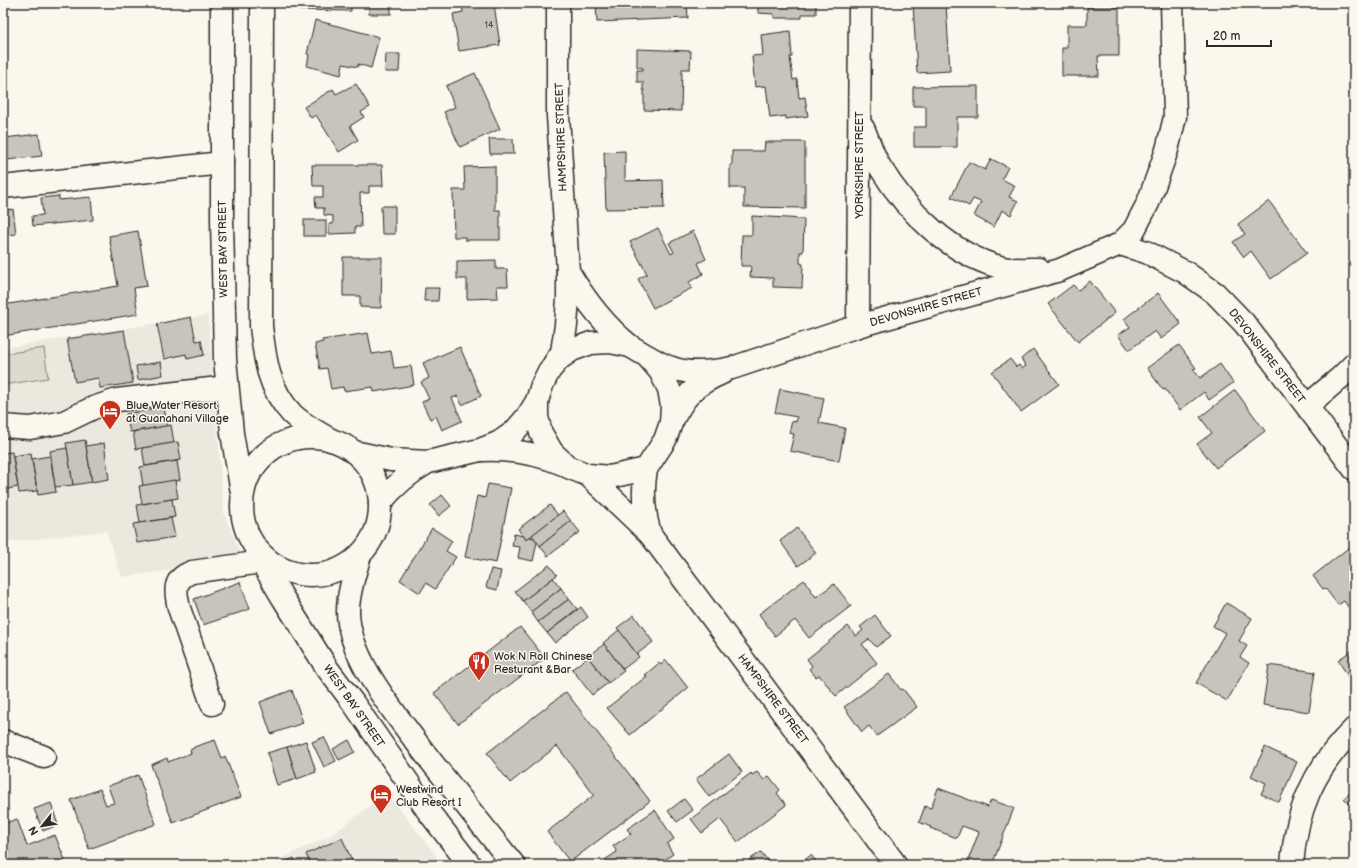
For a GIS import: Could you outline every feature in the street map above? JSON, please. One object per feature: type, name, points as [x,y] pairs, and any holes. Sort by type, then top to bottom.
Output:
[{"type":"street","name":"WEST BAY STREET","points":[[222,3],[222,163],[225,359],[232,433],[242,493]]},
{"type":"street","points":[[262,3],[261,326],[263,345],[271,381],[293,415],[331,440],[354,452],[363,462],[371,473],[376,484],[380,503],[378,522],[371,540],[360,555],[350,564],[339,570],[313,576],[288,572],[266,559],[249,539],[243,524],[241,509],[242,493],[247,478],[256,463],[268,452],[282,443],[298,438],[314,437],[331,440]]},
{"type":"street","name":"HAMPSHIRE STREET","points":[[549,371],[562,352],[566,325],[568,271],[558,116],[558,3]]},
{"type":"street","name":"YORKSHIRE STREET","points":[[858,326],[860,3]]},
{"type":"street","name":"DEVONSHIRE STREET","points":[[671,423],[680,404],[694,388],[712,377],[732,368],[858,326],[1060,270],[1120,244],[1134,230],[1148,203],[1167,150],[1175,117],[1172,3]]},
{"type":"street","points":[[859,120],[880,167],[902,199],[931,229],[965,253],[1003,268],[1060,270]]},
{"type":"street","points":[[3,187],[222,163]]},
{"type":"street","name":"DEVONSHIRE STREET","points":[[1120,244],[1146,252],[1185,272],[1214,293],[1244,323],[1354,469]]},
{"type":"street","name":"HAMPSHIRE STREET","points":[[568,271],[598,316],[617,336],[638,351]]},
{"type":"street","points":[[354,452],[391,460],[428,462],[480,450],[498,443],[514,432],[527,417],[537,400],[549,371],[559,359],[572,350],[591,343],[610,342],[638,351],[660,371],[669,388],[672,406],[671,423],[665,440],[646,469],[610,477],[588,475],[547,458],[525,452],[503,449],[480,450]]},
{"type":"street","name":"DEVONSHIRE STREET","points":[[638,351],[673,369],[693,372],[712,372],[732,368]]},
{"type":"street","points":[[1307,406],[1342,377],[1354,364]]},
{"type":"street","points":[[3,426],[30,428],[64,422],[93,408],[117,400],[227,387]]},
{"type":"street","points":[[537,400],[537,417],[541,433],[552,452],[568,467]]},
{"type":"street","points":[[380,503],[402,480],[414,470],[428,462]]},
{"type":"street","name":"HAMPSHIRE STREET","points":[[646,469],[643,485],[643,501],[645,518],[650,534]]},
{"type":"street","name":"HAMPSHIRE STREET","points":[[588,475],[650,534],[896,865]]},
{"type":"street","name":"WEST BAY STREET","points":[[249,539],[327,668],[354,704],[428,811],[470,865]]},
{"type":"street","points":[[360,555],[351,587],[348,612],[356,647],[366,668],[384,698],[449,784],[514,865]]},
{"type":"street","points":[[212,704],[179,608],[176,594],[178,582],[183,575],[192,572],[262,562]]},
{"type":"street","points":[[1292,865],[1294,842],[1304,801],[1321,768],[1340,742],[1354,729]]},
{"type":"street","points":[[3,741],[44,757]]},
{"type":"shaded area","name":"Blue Water Resort at Guanahani Village","points":[[208,315],[224,514],[243,560],[122,577],[106,531],[3,543],[3,348]]},
{"type":"shaded area","points":[[44,348],[48,378],[3,385],[3,354]]},
{"type":"shaded area","name":"Westwind Club Resort I","points":[[387,793],[438,858],[426,865],[267,865],[330,836]]},
{"type":"building","points":[[299,3],[351,3],[351,11],[299,10]]},
{"type":"building","points":[[369,3],[391,3],[391,14],[369,14]]},
{"type":"building","points":[[462,3],[494,4],[500,45],[459,51],[453,14],[463,12]]},
{"type":"building","points":[[596,3],[687,3],[688,18],[597,22]]},
{"type":"building","points":[[758,3],[816,3],[816,14],[802,14],[802,18],[774,18],[774,14],[758,13]]},
{"type":"building","points":[[913,3],[946,3],[950,71],[917,73]]},
{"type":"building","points":[[1087,7],[1119,7],[1119,56],[1098,56],[1099,76],[1062,76],[1062,48],[1067,48],[1067,25],[1087,25]]},
{"type":"building","points":[[315,20],[379,37],[371,68],[358,64],[358,67],[343,64],[341,75],[307,66],[309,55],[307,54]]},
{"type":"building","points":[[790,31],[792,57],[790,57],[793,80],[797,79],[799,98],[805,97],[808,116],[786,119],[786,116],[770,118],[766,86],[755,87],[752,56],[763,55],[761,35]]},
{"type":"building","points":[[637,49],[691,51],[690,69],[682,69],[681,111],[644,110],[643,82],[637,82],[637,70],[643,70],[643,68],[637,67]]},
{"type":"building","points":[[386,54],[400,54],[399,72],[385,72]]},
{"type":"building","points":[[475,73],[500,129],[460,147],[444,112],[455,107],[446,86]]},
{"type":"building","points":[[356,84],[370,107],[361,112],[364,117],[350,126],[358,140],[339,152],[316,115],[311,118],[304,107],[333,89],[336,94]]},
{"type":"building","points":[[978,86],[978,117],[957,117],[957,147],[914,147],[914,127],[926,127],[926,106],[913,106],[913,87]]},
{"type":"building","points":[[39,134],[42,156],[7,160],[4,138]]},
{"type":"building","points":[[489,139],[513,139],[514,154],[490,154]]},
{"type":"building","points":[[765,142],[805,142],[805,208],[744,207],[744,188],[730,188],[730,165],[732,165],[732,151],[764,151]]},
{"type":"building","points":[[625,151],[625,181],[663,180],[664,208],[606,209],[604,152]]},
{"type":"building","points":[[991,159],[1008,167],[1002,179],[1015,186],[1009,197],[1018,201],[1011,215],[1002,210],[994,227],[974,216],[981,202],[973,199],[969,206],[951,197],[969,162],[985,170]]},
{"type":"building","points":[[312,165],[382,165],[383,186],[369,186],[369,193],[360,193],[361,227],[355,227],[355,233],[329,234],[329,224],[333,224],[333,216],[324,215],[324,208],[316,208],[315,197],[323,197],[323,186],[313,186]]},
{"type":"building","points":[[495,166],[495,210],[500,210],[500,240],[465,240],[465,237],[454,237],[453,190],[465,190],[464,167]]},
{"type":"building","points":[[59,196],[59,200],[91,197],[93,220],[33,226],[32,216],[43,215],[41,198]]},
{"type":"building","points":[[1269,201],[1307,253],[1271,279],[1251,251],[1244,257],[1233,242],[1245,234],[1238,224]]},
{"type":"building","points":[[381,206],[395,206],[395,234],[382,234]]},
{"type":"building","points":[[13,209],[16,234],[3,235],[3,211]]},
{"type":"building","points":[[752,216],[804,219],[803,252],[800,252],[800,263],[803,264],[802,288],[773,287],[773,278],[750,277],[751,266],[741,266],[742,235],[752,235]]},
{"type":"building","points":[[304,220],[326,220],[326,236],[304,236]]},
{"type":"building","points":[[658,228],[671,254],[674,252],[669,243],[693,231],[706,259],[698,263],[703,274],[689,282],[692,288],[653,308],[638,279],[647,274],[630,242]]},
{"type":"building","points":[[138,231],[147,286],[134,288],[138,314],[3,336],[3,305],[118,286],[109,236]]},
{"type":"building","points":[[343,257],[382,257],[381,308],[360,307],[360,296],[343,296]]},
{"type":"building","points":[[496,260],[496,269],[507,269],[508,286],[497,286],[498,298],[467,299],[467,279],[457,279],[457,261]]},
{"type":"building","points":[[1090,281],[1115,313],[1078,342],[1048,304],[1073,285],[1078,290]]},
{"type":"building","points":[[425,288],[439,288],[438,301],[424,301]]},
{"type":"building","points":[[1158,293],[1181,324],[1161,339],[1155,331],[1129,350],[1118,335],[1130,327],[1124,319]]},
{"type":"building","points":[[191,317],[196,341],[201,340],[204,355],[187,359],[186,354],[164,359],[157,324]]},
{"type":"building","points":[[124,330],[133,383],[100,388],[98,378],[75,382],[67,339]]},
{"type":"building","points":[[368,333],[372,354],[391,351],[394,368],[411,366],[414,385],[374,392],[373,387],[344,391],[343,387],[331,389],[327,368],[320,369],[315,344],[323,342],[322,340]]},
{"type":"building","points":[[1179,345],[1196,368],[1193,369],[1200,378],[1220,364],[1233,383],[1209,400],[1204,392],[1180,410],[1147,368]]},
{"type":"building","points":[[460,347],[481,396],[462,405],[458,396],[452,398],[462,421],[442,430],[436,416],[430,419],[422,402],[429,399],[421,382],[429,378],[423,363]]},
{"type":"building","points":[[1033,349],[1059,384],[1021,412],[992,372],[1010,359],[1016,367],[1019,365],[1022,369],[1026,366],[1021,359]]},
{"type":"building","points":[[161,362],[163,375],[138,380],[136,366]]},
{"type":"building","points":[[780,389],[824,398],[819,423],[845,428],[839,461],[790,451],[794,434],[789,433],[792,421],[796,422],[797,417],[775,413]]},
{"type":"building","points":[[1235,390],[1265,431],[1216,468],[1197,444],[1212,433],[1200,417]]},
{"type":"building","points":[[164,407],[167,426],[130,432],[126,414]]},
{"type":"building","points":[[171,425],[174,443],[136,449],[133,432]]},
{"type":"building","points":[[85,440],[92,482],[73,485],[66,443]]},
{"type":"building","points":[[178,442],[181,460],[145,466],[142,448]]},
{"type":"building","points":[[104,443],[109,479],[92,482],[86,446]]},
{"type":"building","points":[[67,448],[73,485],[55,487],[50,451]]},
{"type":"building","points":[[12,452],[18,487],[3,490],[3,453]]},
{"type":"building","points":[[31,453],[37,491],[19,493],[13,456]]},
{"type":"building","points":[[50,456],[56,492],[38,495],[32,459]]},
{"type":"building","points":[[177,461],[180,480],[143,486],[140,467]]},
{"type":"building","points":[[175,480],[178,498],[142,504],[139,486]]},
{"type":"building","points":[[488,484],[511,488],[496,563],[465,557],[477,496],[485,498]]},
{"type":"building","points":[[442,495],[451,506],[439,516],[430,505]]},
{"type":"building","points":[[172,499],[175,517],[140,523],[137,505]]},
{"type":"building","points":[[550,505],[558,515],[526,540],[518,529]]},
{"type":"building","points":[[563,511],[571,521],[540,546],[532,535]]},
{"type":"building","points":[[171,518],[175,537],[137,543],[133,524]]},
{"type":"building","points":[[571,521],[580,532],[548,556],[540,546]]},
{"type":"building","points":[[432,528],[452,541],[446,551],[456,557],[435,589],[426,583],[420,593],[400,580]]},
{"type":"building","points":[[797,528],[816,553],[798,566],[780,541]]},
{"type":"building","points":[[514,534],[524,536],[526,540],[529,537],[534,538],[537,542],[533,561],[518,558],[520,547],[512,546]]},
{"type":"building","points":[[1352,545],[1354,547],[1354,609],[1351,611],[1344,601],[1338,605],[1325,588],[1323,589],[1313,576]]},
{"type":"building","points":[[549,565],[557,575],[523,601],[515,591]]},
{"type":"building","points":[[491,569],[501,571],[497,590],[486,587]]},
{"type":"building","points":[[553,578],[561,588],[531,612],[523,601]]},
{"type":"building","points":[[804,580],[816,597],[834,584],[851,606],[809,638],[795,620],[775,636],[759,614]]},
{"type":"building","points":[[240,582],[250,609],[203,625],[194,599]]},
{"type":"building","points":[[561,588],[569,599],[538,622],[531,612]]},
{"type":"building","points":[[569,599],[577,609],[547,633],[538,622]]},
{"type":"building","points":[[1226,603],[1252,618],[1239,641],[1247,646],[1240,657],[1249,663],[1227,701],[1196,683],[1225,633],[1213,626]]},
{"type":"building","points":[[581,607],[588,617],[555,643],[547,633]]},
{"type":"building","points":[[634,615],[653,642],[637,654],[617,628]]},
{"type":"building","points":[[875,615],[891,636],[876,647],[869,639],[862,644],[877,663],[836,696],[819,675],[816,677],[809,669],[812,666],[807,659],[848,626],[856,636],[863,630],[860,627]]},
{"type":"building","points":[[520,627],[545,658],[458,724],[434,693]]},
{"type":"building","points":[[619,630],[639,657],[623,669],[603,643]]},
{"type":"building","points":[[604,644],[624,671],[608,683],[588,657]]},
{"type":"building","points":[[1354,649],[1354,686],[1338,660]]},
{"type":"building","points":[[588,657],[608,683],[592,695],[572,669]]},
{"type":"building","points":[[666,660],[688,688],[630,735],[607,708],[647,676],[645,675],[659,663],[661,665]]},
{"type":"building","points":[[1269,665],[1315,672],[1309,712],[1263,705]]},
{"type":"building","points":[[889,674],[901,690],[903,689],[917,707],[877,736],[869,726],[862,732],[844,707]]},
{"type":"building","points":[[292,690],[303,723],[271,734],[260,702]]},
{"type":"building","points":[[566,692],[650,801],[570,862],[547,832],[594,795],[557,746],[510,783],[487,753]]},
{"type":"building","points":[[324,737],[336,761],[324,767],[312,742]]},
{"type":"building","points":[[215,740],[222,758],[225,756],[241,797],[173,823],[151,765],[167,758],[168,762],[191,753],[190,750],[194,747]]},
{"type":"building","points":[[349,740],[355,752],[339,760],[333,749]]},
{"type":"building","points":[[306,741],[316,772],[297,779],[287,747]]},
{"type":"building","points":[[287,747],[297,779],[277,785],[267,753]]},
{"type":"building","points":[[1265,747],[1297,762],[1279,802],[1261,794],[1266,783],[1251,776]]},
{"type":"building","points":[[729,754],[742,772],[709,797],[696,779]]},
{"type":"building","points":[[757,772],[764,780],[769,776],[780,790],[777,793],[786,805],[738,842],[720,819],[702,833],[691,819],[751,773],[752,775]]},
{"type":"building","points":[[138,775],[156,824],[89,849],[71,800],[100,789],[106,805],[114,803],[108,786]]},
{"type":"building","points":[[938,788],[988,807],[991,800],[1014,808],[992,865],[973,865],[967,863],[979,832],[962,826],[957,838],[930,828],[931,827],[919,822],[925,806],[931,808]]},
{"type":"building","points":[[1354,790],[1354,810],[1344,798]]},
{"type":"building","points":[[684,799],[693,810],[677,822],[668,811]]},
{"type":"building","points":[[51,803],[58,825],[43,831],[34,809]]},
{"type":"building","points":[[655,810],[674,839],[667,844],[673,854],[657,865],[597,865],[617,852],[613,846],[631,834],[627,829]]},
{"type":"building","points":[[17,819],[27,846],[55,835],[65,860],[52,865],[5,865],[3,859],[3,824]]},
{"type":"building","points":[[342,838],[353,863],[348,865],[311,865],[306,854]]},
{"type":"building","points":[[761,852],[771,865],[753,865],[749,860]]},
{"type":"building","points":[[811,855],[819,865],[798,865]]},
{"type":"building","points":[[294,858],[297,865],[278,865]]},
{"type":"place","name":"Blue Water Resort at Guanahani Village","points":[[110,430]]},
{"type":"place","name":"Wok N Roll Chinese Resturant &Bar","points":[[479,682]]},
{"type":"place","name":"Westwind Club Resort I","points":[[381,814]]}]
